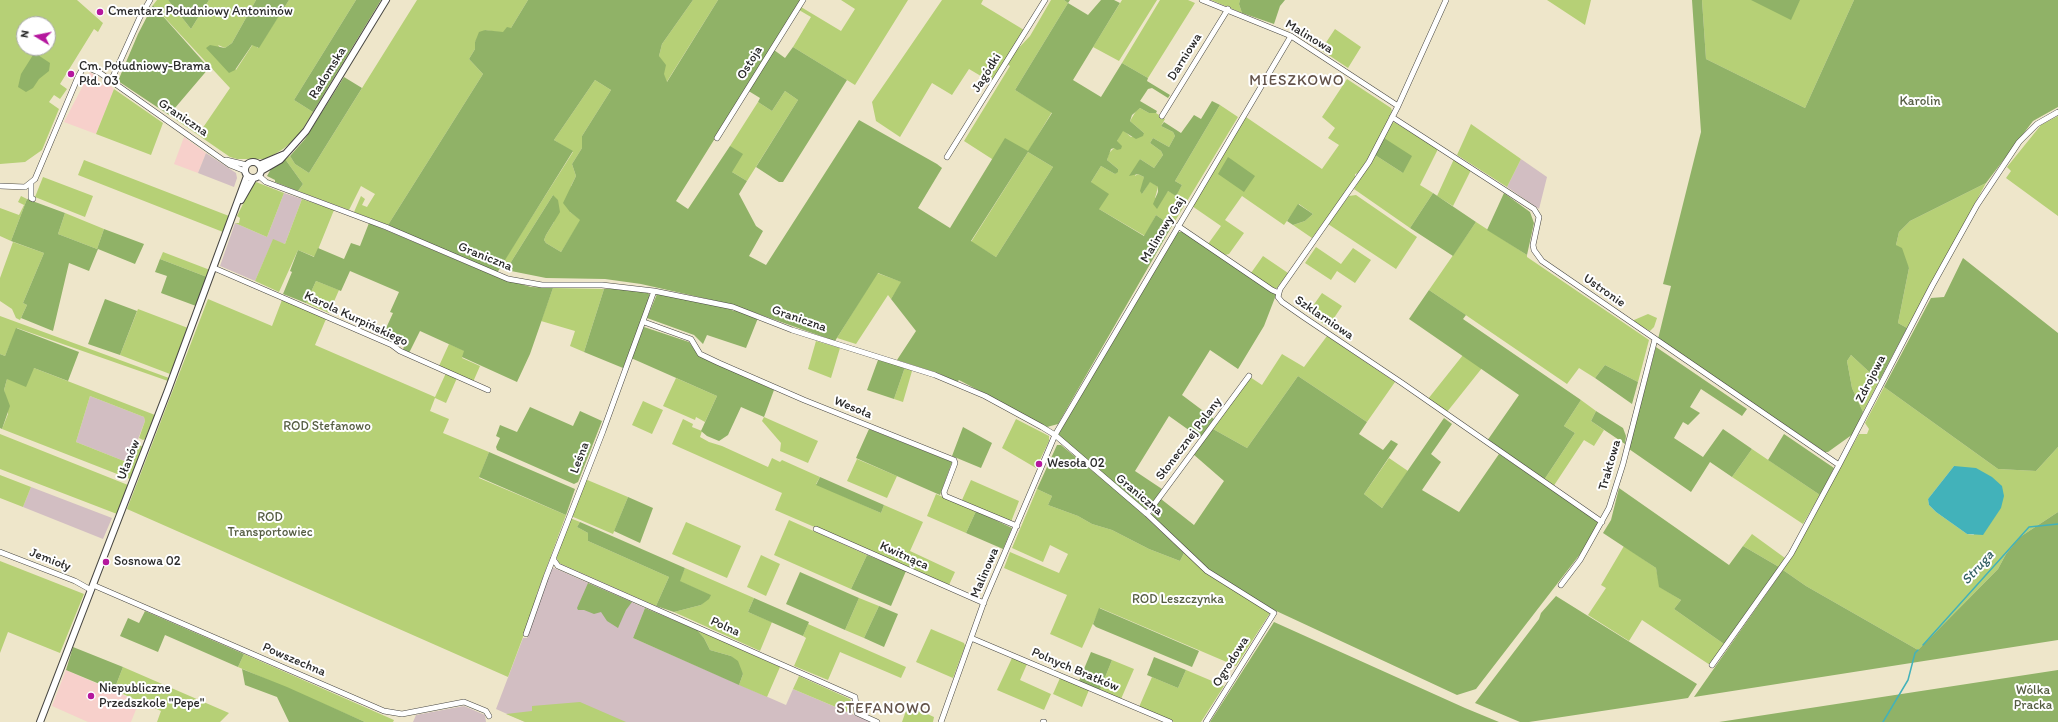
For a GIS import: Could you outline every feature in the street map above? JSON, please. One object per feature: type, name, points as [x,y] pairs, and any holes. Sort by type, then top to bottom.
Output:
[{"type":"street","points":[[111,81],[140,17],[150,0]]},
{"type":"street","name":"Radomska","points":[[258,173],[284,154],[306,131],[386,0]]},
{"type":"street","name":"Ostoja","points":[[717,138],[803,0]]},
{"type":"street","name":"Jagódki","points":[[947,157],[1045,0]]},
{"type":"street","name":"Malinowa","points":[[1202,0],[1228,9],[1291,36],[1398,106]]},
{"type":"street","name":"Szklarniowa","points":[[1446,0],[1398,106],[1360,177],[1278,293],[1279,299],[1298,314],[1402,383],[1602,522]]},
{"type":"street","name":"Darniowa","points":[[1162,116],[1228,9]]},
{"type":"street","name":"Malinowy Gaj","points":[[1055,435],[1291,36]]},
{"type":"street","name":"Graniczna","points":[[31,184],[35,179],[78,78],[84,68],[90,67],[223,159],[246,171]]},
{"type":"street","name":"Zdrojowa","points":[[1712,665],[1785,564],[1839,465],[1928,293],[1977,205],[2019,142],[2037,124],[2058,112]]},
{"type":"street","name":"Ustronie","points":[[1392,117],[1534,209],[1539,217],[1533,245],[1538,257],[1839,465]]},
{"type":"street","points":[[253,162],[258,173],[246,171],[253,162]]},
{"type":"street","name":"Ułanów","points":[[40,722],[214,268],[237,206],[246,171]]},
{"type":"street","name":"Graniczna","points":[[258,173],[266,182],[386,227],[508,279],[542,285],[602,285],[654,291],[733,307],[792,330],[935,374],[992,400],[1055,435],[1146,514],[1207,571],[1274,614]]},
{"type":"street","name":"Ułanów","points":[[237,206],[258,173]]},
{"type":"street","points":[[0,186],[25,187],[31,184],[31,198],[33,199]]},
{"type":"street","points":[[1178,226],[1278,293]]},
{"type":"street","name":"Karola Kurpińskiego","points":[[214,268],[392,345],[400,351],[488,390]]},
{"type":"street","name":"Leśna","points":[[526,634],[553,559],[644,322],[654,291]]},
{"type":"street","name":"Wesoła","points":[[644,322],[691,339],[700,354],[719,363],[804,400],[954,460],[955,463],[944,492],[945,496],[1017,526]]},
{"type":"street","name":"Traktowa","points":[[1561,584],[1580,560],[1609,508],[1621,471],[1655,339]]},
{"type":"street","name":"Słonecznej Polany","points":[[1146,514],[1248,376]]},
{"type":"street","name":"Malinowa","points":[[941,722],[984,602],[1055,435]]},
{"type":"street","name":"Kwitnąca","points":[[816,529],[984,602]]},
{"type":"street","name":"Jemioły","points":[[0,552],[92,588]]},
{"type":"street","name":"Polna","points":[[553,559],[558,566],[855,697],[857,713],[876,722]]},
{"type":"street","name":"Powszechna","points":[[92,588],[384,711],[402,714],[464,702],[486,711],[489,716]]},
{"type":"street","name":"Ogrodowa","points":[[1206,722],[1274,614]]},
{"type":"street","name":"Polnych Bratków","points":[[971,638],[1170,722]]},
{"type":"shaded area","points":[[90,72],[99,78],[99,84],[102,85],[106,83],[114,89],[96,134],[64,122]]},
{"type":"shaded area","points":[[184,137],[206,153],[198,173],[174,164]]},
{"type":"shaded area","points":[[206,153],[236,173],[237,178],[234,187],[198,173]]},
{"type":"shaded area","points":[[1521,159],[1547,177],[1539,209],[1507,187]]},
{"type":"shaded area","points":[[284,193],[302,199],[285,244],[273,240],[255,281],[220,266],[235,223],[267,237]]},
{"type":"shaded area","points":[[90,396],[144,417],[145,421],[129,463],[76,442]]},
{"type":"shaded area","points":[[31,487],[112,518],[103,539],[23,507]]},
{"type":"shaded area","points":[[552,567],[645,608],[633,638],[786,705],[793,689],[871,722],[525,722],[496,709],[523,638],[527,638]]},
{"type":"shaded area","name":"Niepubliczne Przedszkole \"Pepe\"","points":[[66,670],[139,702],[131,722],[88,722],[52,706]]},
{"type":"shaded area","points":[[464,706],[485,715],[486,722],[413,722],[416,715]]},
{"type":"green space","points":[[0,0],[77,0],[103,23],[98,32],[94,29],[60,84],[67,89],[60,99],[54,95],[49,102],[59,109],[42,150],[25,162],[0,164]]},
{"type":"green space","points":[[157,0],[168,0],[191,29],[209,0],[256,0],[232,43],[225,48],[218,45],[236,70],[253,44],[258,48],[289,0],[356,0],[294,100],[313,112],[298,137],[267,159],[237,159],[230,157],[169,115],[173,108],[199,130],[202,129],[230,88],[153,5]]},
{"type":"green space","points":[[168,0],[209,0],[191,29]]},
{"type":"green space","points":[[256,0],[289,0],[259,48],[252,45],[235,70],[229,73],[206,48],[210,45],[225,48],[232,43]]},
{"type":"green space","points":[[356,0],[381,0],[313,112],[294,100]]},
{"type":"green space","points":[[417,0],[528,0],[511,28],[503,33],[485,30],[475,42],[475,49],[469,59],[483,74],[388,225],[354,212],[361,196],[365,199],[362,205],[367,207],[375,194],[361,186],[349,210],[298,191],[303,184],[285,159],[290,156],[295,164],[309,173]]},
{"type":"green space","points":[[528,0],[693,0],[662,44],[659,56],[666,65],[664,74],[667,82],[718,0],[801,0],[676,201],[688,209],[730,146],[743,154],[732,172],[747,181],[739,194],[756,226],[763,231],[749,256],[766,265],[859,120],[942,168],[918,208],[950,228],[1005,138],[1028,151],[1052,113],[1015,90],[1068,3],[1088,15],[1101,0],[1114,0],[1120,3],[1073,80],[1101,97],[1122,63],[1148,78],[1147,81],[1170,95],[1168,98],[1152,88],[1148,89],[1140,101],[1157,111],[1156,113],[1149,113],[1140,108],[1132,115],[1130,121],[1144,133],[1143,136],[1136,139],[1123,131],[1117,141],[1122,146],[1121,149],[1111,149],[1107,160],[1118,169],[1118,172],[1115,174],[1101,166],[1091,182],[1109,194],[1099,209],[1144,236],[1156,215],[1172,226],[1058,424],[1047,427],[959,380],[957,382],[938,373],[897,360],[916,331],[891,299],[901,282],[878,273],[835,341],[730,304],[641,284],[605,279],[546,278],[506,270],[553,195],[558,200],[560,212],[546,235],[544,240],[546,243],[561,252],[580,220],[570,212],[563,203],[576,176],[572,164],[582,148],[582,136],[611,90],[595,80],[554,140],[573,151],[497,273],[388,225],[483,74],[469,59],[475,49],[475,42],[479,32],[485,30],[503,32],[507,27],[511,28]],"holes":[[[1028,152],[1053,167],[996,257],[971,241]]]},
{"type":"green space","points":[[693,0],[718,0],[666,83],[659,56],[662,44]]},
{"type":"green space","points":[[841,0],[908,0],[855,85],[793,47],[811,17],[799,10],[801,7],[841,31],[855,9]]},
{"type":"green space","points":[[942,0],[983,0],[981,4],[1024,30],[991,82],[969,69],[952,95],[932,83],[900,137],[876,121],[872,102]]},
{"type":"green space","points":[[1051,0],[1064,0],[1068,3],[1015,90],[1052,112],[1028,152],[992,159],[964,141],[1010,66],[1007,64],[1014,53],[1030,36]]},
{"type":"green space","points":[[1122,0],[1157,0],[1119,61],[1093,47]]},
{"type":"green space","points":[[1160,0],[1188,0],[1195,3],[1148,78],[1122,63]]},
{"type":"green space","points":[[1211,0],[1240,0],[1239,4],[1242,13]]},
{"type":"green space","points":[[1240,0],[1285,0],[1280,6],[1274,24],[1242,13],[1239,4]]},
{"type":"green space","points":[[1547,0],[1591,0],[1585,25]]},
{"type":"green space","name":"Karolin","points":[[1692,0],[1702,0],[1706,59],[1805,108],[1854,0],[2058,0],[2058,107],[2033,121],[1986,183],[1910,221],[1899,232],[1896,245],[1902,248],[1909,268],[1898,323],[1907,328],[1879,381],[1851,355],[1847,361],[1852,388],[1863,412],[1853,434],[1828,452],[1825,452],[1658,339],[1671,286],[1663,284],[1701,132]]},
{"type":"green space","points":[[1702,0],[1854,0],[1805,108],[1706,59]]},
{"type":"green space","points":[[1751,0],[1800,0],[1791,20]]},
{"type":"green space","points":[[153,5],[209,68],[169,115],[118,81],[138,34]]},
{"type":"green space","points":[[1335,29],[1361,47],[1348,68],[1321,50]]},
{"type":"green space","points":[[793,47],[847,80],[783,182],[779,182],[756,167],[798,100],[785,91],[772,111],[758,102],[760,98],[747,90],[774,50],[785,58]]},
{"type":"green space","points":[[32,56],[40,56],[50,63],[49,71],[39,79],[33,88],[26,92],[18,87],[21,74]]},
{"type":"green space","points":[[344,77],[362,88],[309,173],[295,164],[290,156],[305,139]]},
{"type":"green space","points":[[1347,79],[1391,108],[1392,111],[1372,152],[1359,173],[1355,174],[1355,178],[1349,187],[1312,238],[1293,225],[1305,221],[1313,214],[1299,204],[1284,225],[1242,196],[1225,220],[1244,233],[1229,254],[1225,255],[1208,244],[1221,226],[1192,206],[1246,117],[1322,169],[1339,145],[1328,138],[1335,128],[1322,117]]},
{"type":"green space","points":[[595,80],[611,90],[582,136],[582,148],[572,164],[576,176],[571,186],[570,212],[581,220],[561,252],[546,243],[544,240],[554,222],[553,195],[506,270],[500,267],[573,152],[554,140]]},
{"type":"green space","points":[[114,89],[163,123],[151,155],[96,134]]},
{"type":"green space","points":[[785,91],[798,100],[747,181],[732,172],[730,146],[758,102],[772,111]]},
{"type":"green space","points":[[1212,101],[1220,105],[1175,181],[1182,185],[1176,196],[1168,191],[1157,209],[1153,204],[1158,192],[1158,187],[1150,182],[1142,194],[1140,191],[1144,177],[1138,174],[1129,176],[1140,159],[1154,168],[1163,155],[1161,151],[1150,143],[1153,138],[1169,147],[1175,136],[1173,132],[1161,126],[1164,122],[1181,133],[1194,115],[1201,119]]},
{"type":"green space","points":[[1220,105],[1238,117],[1172,226],[1156,215],[1145,236],[1099,209],[1091,182],[1101,166],[1115,174],[1118,169],[1107,160],[1109,153],[1114,148],[1123,130],[1131,137],[1144,133],[1130,121],[1136,111],[1140,108],[1149,113],[1156,113],[1165,119],[1161,126],[1173,132],[1175,136],[1169,147],[1153,138],[1150,143],[1161,151],[1163,155],[1154,168],[1140,159],[1135,176],[1138,174],[1144,177],[1142,194],[1150,181],[1158,187],[1155,198],[1168,191],[1176,195],[1182,185],[1175,181]]},
{"type":"green space","points":[[2058,116],[2058,216],[2006,178],[2011,171],[2007,167],[2041,125]]},
{"type":"green space","points":[[1394,122],[1438,149],[1420,185],[1433,193],[1410,228],[1354,189],[1375,155],[1403,173],[1384,138],[1390,124]]},
{"type":"green space","points":[[1471,124],[1521,159],[1507,187],[1457,155]]},
{"type":"green space","points":[[1384,138],[1412,156],[1403,173],[1375,155]]},
{"type":"green space","points":[[1028,152],[1053,167],[996,257],[971,242]]},
{"type":"green space","points":[[1228,157],[1255,176],[1244,192],[1218,174]]},
{"type":"green space","points":[[285,159],[303,184],[298,191],[275,182],[275,180],[267,176],[271,169]]},
{"type":"green space","points":[[1454,159],[1471,170],[1453,206],[1437,196]]},
{"type":"green space","points":[[84,160],[229,216],[223,232],[78,175]]},
{"type":"green space","points":[[43,177],[93,196],[85,217],[35,197]]},
{"type":"green space","points":[[256,182],[284,193],[267,237],[235,223],[239,223],[240,218],[237,216],[253,184]]},
{"type":"green space","points":[[1986,183],[1907,328],[1898,323],[1909,268],[1896,245],[1899,232],[1910,221]]},
{"type":"green space","points":[[1433,193],[1476,222],[1453,256],[1410,228]]},
{"type":"green space","points":[[1504,193],[1530,212],[1534,223],[1527,255],[1487,230]]},
{"type":"green space","points":[[1356,195],[1417,237],[1396,269],[1328,224],[1349,196]]},
{"type":"green space","points":[[21,196],[27,199],[11,241],[0,236],[0,208],[19,215],[24,205],[18,202]]},
{"type":"green space","points":[[27,199],[65,213],[58,234],[97,249],[104,229],[144,244],[135,264],[98,249],[89,271],[69,263],[53,331],[21,318],[27,305],[23,303],[44,253],[11,241]]},
{"type":"green space","points":[[302,199],[334,210],[315,257],[298,250],[279,292],[255,281],[273,239],[285,244]]},
{"type":"green space","points":[[1298,204],[1313,214],[1305,221],[1293,225],[1287,221]]},
{"type":"green space","points":[[65,213],[104,229],[97,249],[58,234]]},
{"type":"green space","points":[[1476,222],[1527,255],[1527,257],[1649,340],[1638,382],[1605,365],[1595,378],[1579,368],[1567,384],[1429,290]]},
{"type":"green space","points":[[369,223],[497,277],[531,287],[553,288],[530,354],[517,382],[462,357],[464,351],[420,331],[409,353],[403,350],[404,346],[382,337],[393,313],[390,312],[399,292],[350,271],[341,291],[316,281],[306,303],[283,294],[292,272],[290,271],[298,250],[314,257],[318,248],[344,259],[351,243],[360,246]]},
{"type":"green space","points":[[1177,232],[1184,232],[1276,295],[1264,326],[1238,369],[1210,350],[1182,395],[1214,419],[1200,438],[1169,416],[1135,471],[1162,489],[1148,509],[1145,509],[1058,435]]},
{"type":"green space","points":[[13,242],[44,253],[23,303],[27,305],[20,320],[16,318],[12,309],[0,301],[0,278]]},
{"type":"green space","points":[[1316,247],[1341,264],[1353,248],[1371,260],[1355,283],[1337,271],[1331,280],[1305,263]]},
{"type":"green space","points":[[163,252],[210,270],[207,277],[160,259]]},
{"type":"green space","points":[[1263,256],[1288,273],[1277,288],[1273,289],[1251,273]]},
{"type":"green space","points":[[1963,258],[2058,333],[2058,447],[2036,471],[1998,469],[1884,387],[1931,298],[1944,297]]},
{"type":"green space","points":[[160,259],[207,277],[196,306],[161,293],[167,276],[155,272]]},
{"type":"green space","points":[[877,273],[902,282],[891,299],[888,295],[856,344],[837,338]]},
{"type":"green space","points":[[316,281],[339,290],[329,313],[306,303]]},
{"type":"green space","points":[[553,288],[604,289],[584,352],[570,346],[575,331],[541,321]]},
{"type":"green space","points":[[604,289],[626,289],[648,293],[651,297],[623,368],[584,352]]},
{"type":"green space","points":[[1429,290],[1466,315],[1463,319],[1581,400],[1564,426],[1575,433],[1544,480],[1487,441],[1519,395],[1409,319]]},
{"type":"green space","points":[[1322,293],[1342,306],[1328,327],[1308,313]]},
{"type":"green space","points":[[657,294],[725,307],[734,311],[735,309],[758,318],[746,348],[707,335],[703,344],[694,335],[647,318]]},
{"type":"green space","points":[[105,299],[137,311],[120,355],[88,344]]},
{"type":"green space","points":[[208,299],[272,326],[282,300],[326,319],[315,345],[435,397],[446,373],[457,378],[446,403],[435,398],[430,411],[449,419],[443,433],[489,452],[479,478],[566,515],[536,596],[538,597],[508,677],[127,509]]},
{"type":"green space","points":[[138,309],[188,328],[170,374],[120,355]]},
{"type":"green space","points":[[1648,314],[1657,318],[1654,327],[1650,331],[1634,322],[1634,320]]},
{"type":"green space","points":[[0,316],[169,378],[168,381],[17,328],[5,356],[0,354]]},
{"type":"green space","points":[[644,327],[689,342],[699,356],[774,390],[764,417],[741,407],[728,435],[719,441],[707,436],[701,431],[717,396],[631,358]]},
{"type":"green space","points":[[16,328],[79,352],[68,381],[34,368],[26,387],[7,379],[4,390],[10,406],[2,429],[0,428],[0,354],[5,356]]},
{"type":"green space","points":[[1327,336],[1395,382],[1367,422],[1298,376],[1247,448],[1213,429],[1250,377],[1262,385],[1282,354],[1304,367]]},
{"type":"green space","points":[[816,341],[840,348],[831,378],[808,369]]},
{"type":"green space","points":[[449,344],[465,351],[462,358],[480,366],[473,382],[439,366]]},
{"type":"green space","points":[[1656,347],[1747,409],[1742,416],[1701,389],[1690,407],[1700,413],[1688,425],[1683,422],[1674,438],[1703,457],[1723,429],[1752,449],[1732,477],[1710,462],[1691,492],[1629,449]]},
{"type":"green space","points":[[1463,355],[1482,368],[1447,412],[1428,399]]},
{"type":"green space","points":[[1851,355],[1879,381],[1863,412],[1852,388],[1847,361]]},
{"type":"green space","points":[[878,360],[905,367],[894,399],[867,390]]},
{"type":"green space","points":[[1605,365],[1638,382],[1632,404],[1595,378]]},
{"type":"green space","points":[[905,367],[912,371],[903,402],[894,399]]},
{"type":"green space","points":[[34,368],[155,415],[145,439],[143,440],[139,438],[145,421],[144,417],[90,396],[76,442],[129,463],[136,444],[143,447],[130,479],[2,429],[8,414],[4,390],[7,379]]},
{"type":"green space","points":[[1298,376],[1367,422],[1359,434],[1383,450],[1391,440],[1398,444],[1364,494],[1382,508],[1444,418],[1452,424],[1431,454],[1441,462],[1422,490],[1459,512],[1499,454],[1597,520],[1598,523],[1584,549],[1476,689],[1457,695],[1272,609],[1210,571],[1152,515],[1153,510],[1161,499],[1194,525],[1224,481],[1193,454],[1213,429],[1247,448]]},
{"type":"green space","points":[[676,378],[717,396],[705,422],[696,417],[695,420],[663,406]]},
{"type":"green space","points":[[1884,387],[1998,469],[2036,471],[2058,447],[2058,512],[2020,537],[2006,554],[1998,569],[1918,650],[1806,586],[1783,570],[1859,434],[1867,434],[1869,429],[1865,423]],"holes":[[[1954,466],[1974,535],[1967,534],[1936,512],[1929,505],[1928,499]]]},
{"type":"green space","points":[[1581,400],[1596,411],[1591,421],[1604,430],[1594,446],[1584,440],[1553,487],[1544,480],[1575,433],[1564,426]]},
{"type":"green space","points":[[643,401],[663,410],[652,434],[632,425]]},
{"type":"green space","points":[[530,407],[573,426],[580,411],[602,421],[578,482],[574,484],[497,450],[496,447],[500,438],[496,436],[500,425],[517,432]]},
{"type":"green space","points":[[1596,411],[1623,428],[1626,436],[1625,444],[1591,421]]},
{"type":"green space","points":[[764,417],[818,441],[808,463],[780,451],[781,443],[762,421]]},
{"type":"green space","points":[[683,419],[693,424],[692,427],[702,431],[700,437],[709,442],[722,446],[768,467],[772,458],[780,462],[782,460],[820,477],[816,484],[881,513],[884,505],[923,522],[910,551],[955,572],[949,585],[775,510],[782,493],[672,444]]},
{"type":"green space","points":[[1016,419],[1049,436],[1049,441],[1036,468],[1002,448]]},
{"type":"green space","points":[[963,427],[992,443],[981,468],[952,456]]},
{"type":"green space","points":[[869,429],[952,462],[940,495],[856,458]]},
{"type":"green space","points":[[0,434],[128,485],[117,514],[0,469]]},
{"type":"green space","points":[[1784,434],[1834,468],[1820,495],[1768,460]]},
{"type":"green space","points":[[1057,445],[1061,445],[1130,502],[1184,553],[1180,561],[1149,549],[1112,530],[1092,524],[1078,516],[1048,505],[1052,496],[1037,489]]},
{"type":"green space","points":[[1752,449],[1820,495],[1803,524],[1732,477]]},
{"type":"green space","points":[[489,452],[575,489],[566,515],[479,477]]},
{"type":"green space","points":[[1389,458],[1408,471],[1382,508],[1364,494]]},
{"type":"green space","points":[[857,459],[897,476],[887,498],[847,481]]},
{"type":"green space","points":[[0,475],[31,487],[23,507],[0,498]]},
{"type":"green space","points":[[820,477],[884,505],[881,513],[816,485]]},
{"type":"green space","points":[[585,479],[628,497],[613,534],[571,516]]},
{"type":"green space","points":[[971,480],[1019,501],[1011,522],[962,500]]},
{"type":"green space","points":[[1619,488],[1729,565],[1743,546],[1779,567],[1724,644],[1674,609],[1681,600],[1659,587],[1656,568],[1603,533],[1611,520]]},
{"type":"green space","name":"ROD Leszczynka","points":[[1037,489],[1052,496],[1048,505],[1078,516],[1092,524],[1112,530],[1149,549],[1180,561],[1184,553],[1209,575],[1270,613],[1236,666],[1100,608],[1082,648],[1050,634],[1067,595],[1004,568],[1010,552],[1059,573],[1068,554],[1050,545],[1043,562],[1012,548]]},
{"type":"green space","points":[[936,494],[976,511],[966,533],[927,516]]},
{"type":"green space","points":[[628,497],[653,508],[640,543],[614,531]]},
{"type":"green space","points":[[976,511],[1012,528],[1003,549],[966,533]]},
{"type":"green space","points":[[2058,512],[2058,640],[1694,697],[1783,570],[1806,586],[1918,650],[1998,569],[2006,554],[2020,537]]},
{"type":"green space","points":[[570,518],[580,522],[577,527],[588,533],[588,541],[669,577],[656,606],[559,563],[556,556]]},
{"type":"green space","points":[[789,520],[867,555],[851,589],[774,555]]},
{"type":"green space","points":[[580,522],[685,568],[680,581],[711,595],[709,599],[701,605],[674,612],[656,606],[669,577],[588,541],[588,533],[577,527]]},
{"type":"green space","points":[[686,522],[741,546],[727,578],[672,554]]},
{"type":"green space","points":[[1752,534],[1785,558],[1779,567],[1743,546]]},
{"type":"green space","points":[[1624,546],[1656,568],[1660,587],[1681,600],[1674,609],[1724,644],[1710,665],[1642,620],[1629,641],[1588,615],[1606,588],[1601,585]]},
{"type":"green space","points":[[761,555],[780,564],[766,596],[747,587]]},
{"type":"green space","points":[[867,555],[906,571],[891,606],[851,589]]},
{"type":"green space","points":[[0,561],[84,594],[60,653],[8,632],[0,653]]},
{"type":"green space","points":[[685,568],[754,598],[748,612],[772,622],[760,651],[674,612],[701,605],[710,595],[679,581]]},
{"type":"green space","points":[[800,572],[859,598],[845,630],[786,604]]},
{"type":"green space","points":[[588,583],[632,602],[626,610],[618,628],[607,621],[601,612],[594,614],[584,610],[578,610],[577,608]]},
{"type":"green space","points":[[1556,596],[1697,684],[1688,698],[1529,722],[1520,722],[1475,703],[1539,619],[1541,613]]},
{"type":"green space","points":[[754,598],[809,622],[803,636],[748,612]]},
{"type":"green space","points":[[859,598],[879,606],[864,638],[845,630]]},
{"type":"green space","points":[[879,606],[898,614],[884,647],[864,638]]},
{"type":"green space","points":[[645,608],[697,630],[704,638],[710,650],[731,656],[738,661],[743,674],[739,685],[633,638]]},
{"type":"green space","points":[[1099,608],[1199,651],[1192,667],[1096,627],[1093,624]]},
{"type":"green space","points":[[145,611],[244,654],[238,667],[165,635],[158,652],[120,636],[128,618],[139,623]]},
{"type":"green space","points":[[1274,622],[1465,708],[1499,722],[1210,722]]},
{"type":"green space","points":[[808,624],[906,667],[901,678],[840,652],[828,680],[794,666],[806,638],[803,636]]},
{"type":"green space","points":[[931,629],[964,643],[965,646],[953,678],[916,662]]},
{"type":"green space","points":[[697,630],[780,667],[767,697],[739,685],[743,674],[731,656],[710,650],[704,638]]},
{"type":"green space","points":[[73,647],[123,667],[114,690],[66,670]]},
{"type":"green space","points":[[1091,652],[1112,660],[1100,690],[1079,681]]},
{"type":"green space","points":[[244,654],[394,720],[393,722],[365,722],[238,667]]},
{"type":"green space","points":[[1154,657],[1186,670],[1178,688],[1147,675]]},
{"type":"green space","points":[[1012,658],[1027,664],[1020,680],[1051,694],[1044,710],[997,690]]},
{"type":"green space","points":[[1112,660],[1134,669],[1121,699],[1100,690]]},
{"type":"green space","points":[[123,667],[229,713],[220,722],[157,722],[161,711],[114,690]]},
{"type":"green space","points":[[242,669],[287,687],[365,722],[289,722],[277,697],[245,685]]},
{"type":"green space","points":[[1186,670],[1224,686],[1201,722],[1174,722],[1139,707],[1152,677],[1178,688]]},
{"type":"green space","name":"Wólka Pracka","points":[[2058,670],[2058,722],[1719,722]]},
{"type":"green space","points":[[799,676],[850,699],[853,705],[850,713],[793,689]]},
{"type":"green space","points":[[1060,678],[1089,690],[1082,707],[1053,694]]},
{"type":"green space","points":[[580,702],[626,722],[525,722],[506,714],[532,711],[532,706]]},
{"type":"green space","points":[[908,705],[934,717],[933,722],[902,722]]},
{"type":"water","points":[[1954,466],[1976,468],[1992,477],[2002,486],[2004,496],[2001,508],[1983,535],[1967,534],[1936,512],[1929,505],[1928,499]]},
{"type":"waterway","name":"Struga","points":[[1923,645],[2029,527],[2058,524]]},
{"type":"waterway","name":"Struga","points":[[1883,722],[1908,680],[1915,653],[1918,650]]},
{"type":"place","name":"Cmentarz Południowy Antoninów","points":[[100,12]]},
{"type":"place","name":"Cm. Południowy-Brama Płd. 03","points":[[71,74]]},
{"type":"place","name":"Wesoła 02","points":[[1039,464]]},
{"type":"place","name":"Sosnowa 02","points":[[106,562]]},
{"type":"place","name":"Niepubliczne Przedszkole \"Pepe\"","points":[[91,696]]},
{"type":"district","name":"MIESZKOWO","points":[[1297,81]]},
{"type":"district","name":"STEFANOWO","points":[[884,709]]},
{"type":"park label","name":"ROD Stefanowo","points":[[327,427]]},
{"type":"park label","name":"ROD Transportowiec","points":[[270,526]]}]
